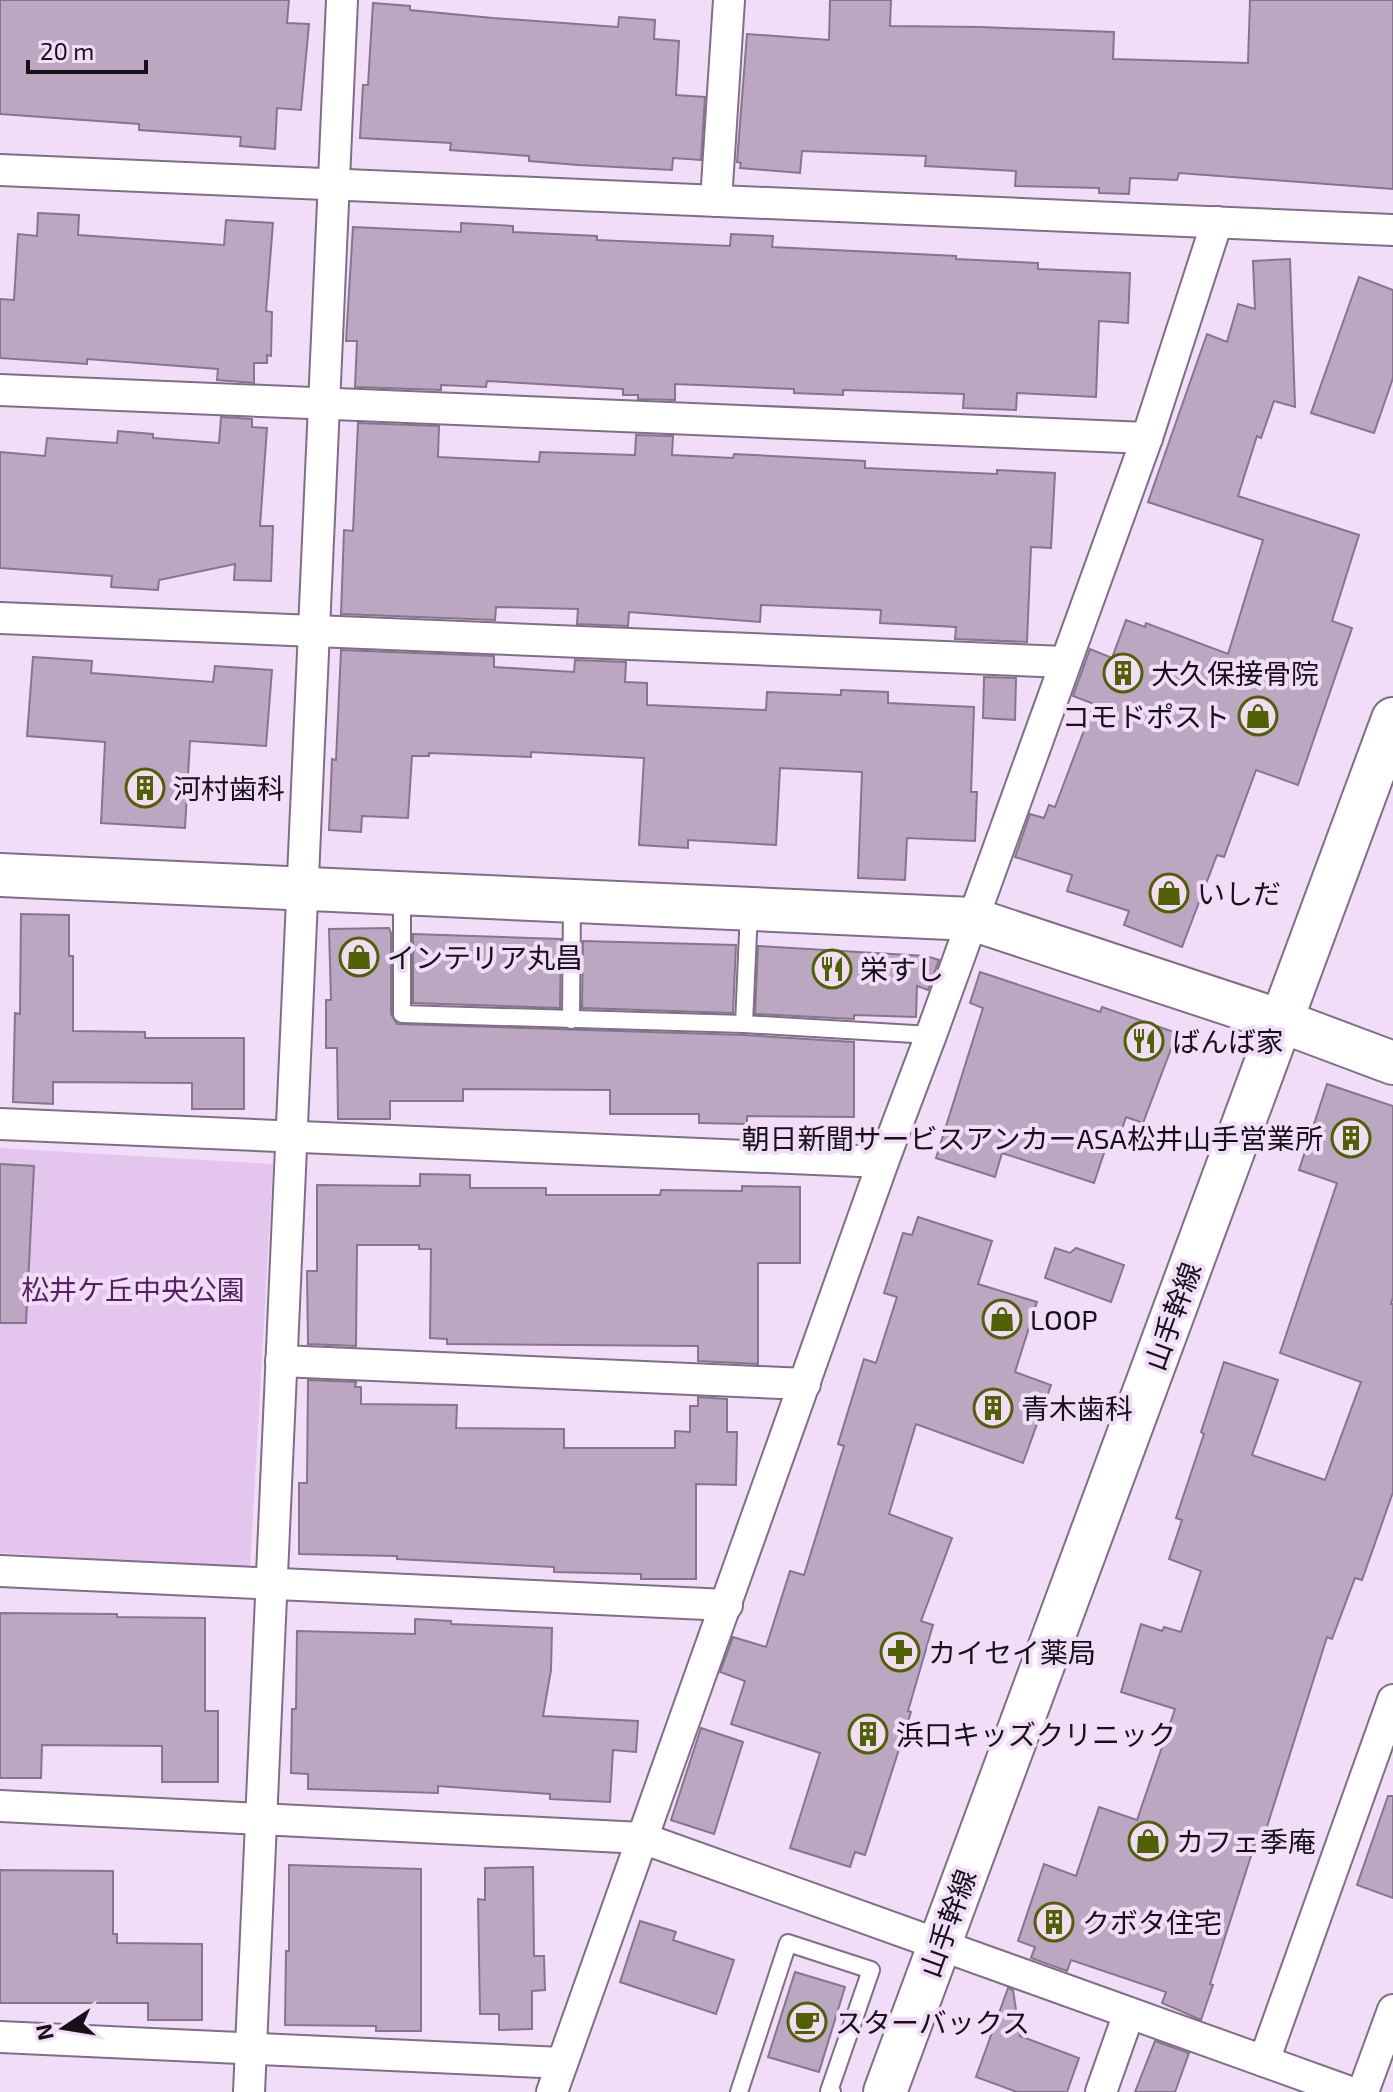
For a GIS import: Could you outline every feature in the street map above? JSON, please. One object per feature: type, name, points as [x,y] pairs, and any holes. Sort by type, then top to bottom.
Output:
[{"type":"street","points":[[249,2092],[342,0]]},
{"type":"street","points":[[716,201],[729,0]]},
{"type":"street","points":[[0,170],[1393,230]]},
{"type":"street","points":[[552,2092],[883,1162],[1147,438],[1217,222]]},
{"type":"street","points":[[0,390],[1147,438]]},
{"type":"street","points":[[0,618],[1064,662]]},
{"type":"street","name":"山手幹線","points":[[885,2092],[1393,719]]},
{"type":"street","points":[[0,875],[972,919],[1281,1021],[1393,1063]]},
{"type":"street","points":[[0,1124],[883,1162]]},
{"type":"street","points":[[281,1361],[805,1384]]},
{"type":"street","points":[[0,1571],[727,1605]]},
{"type":"street","points":[[1264,2061],[1393,1700]]},
{"type":"street","points":[[0,1806],[642,1838],[1350,2092]]},
{"type":"street","points":[[1363,2092],[1393,2010]]},
{"type":"street","points":[[1101,2092],[1129,2013]]},
{"type":"street","points":[[0,2037],[562,2063]]},
{"type":"lane","points":[[402,893],[402,1014],[744,1024],[931,1035]]},
{"type":"lane","points":[[571,1020],[572,901]]},
{"type":"lane","points":[[744,1024],[749,909]]},
{"type":"lane","points":[[739,2092],[788,1943],[871,1970],[829,2091],[832,2092]]},
{"type":"green space","name":"松井ケ丘中央公園","points":[[0,1148],[273,1164],[250,1568],[0,1553]]},
{"type":"building","points":[[0,0],[289,0],[287,23],[309,24],[301,110],[277,108],[275,149],[240,146],[241,137],[139,130],[139,124],[0,114]]},
{"type":"building","points":[[830,0],[891,0],[890,26],[1114,32],[1113,59],[1248,63],[1250,0],[1393,0],[1393,189],[1179,173],[1177,180],[1130,178],[1129,194],[1099,193],[1099,188],[1015,186],[1016,171],[925,166],[926,156],[802,151],[800,173],[740,168],[741,163],[737,162],[747,34],[829,40]]},
{"type":"building","points":[[373,3],[410,6],[410,10],[618,27],[619,17],[655,20],[654,39],[679,41],[676,95],[705,97],[701,160],[673,158],[672,170],[578,165],[529,161],[529,156],[450,150],[451,143],[360,138],[363,85],[368,85]]},
{"type":"building","points":[[38,213],[79,215],[78,235],[224,245],[226,220],[273,223],[266,311],[272,312],[271,356],[267,355],[267,363],[254,363],[254,383],[217,380],[218,369],[87,359],[87,364],[0,358],[0,299],[14,300],[18,234],[37,236]]},
{"type":"building","points":[[461,223],[513,226],[513,232],[597,236],[597,240],[730,246],[731,234],[773,236],[772,247],[956,256],[956,259],[1038,263],[1038,269],[1130,273],[1128,323],[1099,321],[1096,397],[1017,393],[1016,410],[963,408],[964,394],[843,390],[843,395],[794,393],[794,389],[675,384],[675,400],[638,399],[638,395],[623,395],[623,389],[487,381],[486,387],[441,385],[441,390],[355,387],[357,341],[346,341],[353,227],[461,232]]},
{"type":"building","points":[[1290,259],[1295,407],[1274,401],[1261,438],[1257,436],[1238,496],[1359,535],[1332,621],[1352,628],[1298,785],[1256,770],[1224,857],[1217,855],[1182,947],[1124,925],[1129,911],[1067,891],[1072,875],[1015,857],[1030,814],[1044,818],[1049,805],[1055,807],[1094,704],[1073,696],[1090,649],[1112,658],[1126,620],[1145,627],[1146,623],[1228,654],[1263,540],[1148,502],[1207,334],[1227,342],[1238,304],[1255,309],[1253,261]]},
{"type":"building","points":[[1359,277],[1393,290],[1393,378],[1374,433],[1311,413]]},
{"type":"building","points":[[221,417],[252,419],[252,427],[267,428],[260,526],[273,526],[271,581],[234,580],[235,564],[159,580],[158,590],[111,587],[112,576],[0,568],[0,452],[45,456],[47,438],[117,443],[118,431],[153,434],[153,438],[219,443]]},
{"type":"building","points":[[358,423],[439,426],[438,457],[539,462],[540,452],[635,455],[636,435],[673,436],[672,455],[733,458],[734,454],[865,461],[865,468],[997,474],[997,470],[1055,473],[1051,548],[1031,547],[1027,642],[955,639],[956,627],[880,623],[881,610],[761,605],[760,622],[629,612],[628,626],[577,624],[578,609],[496,607],[495,620],[341,614],[344,530],[353,531]]},
{"type":"building","points":[[341,650],[494,656],[494,667],[574,672],[575,660],[626,662],[625,682],[647,683],[647,705],[766,710],[767,692],[841,695],[841,690],[888,692],[888,703],[974,707],[971,792],[977,792],[975,841],[907,838],[905,880],[858,878],[862,772],[780,768],[776,845],[688,840],[688,848],[639,845],[644,758],[531,752],[531,757],[429,753],[429,756],[412,756],[408,818],[362,816],[361,832],[329,830]]},
{"type":"building","points":[[33,657],[92,661],[91,673],[213,682],[215,666],[272,670],[266,746],[190,741],[185,828],[101,823],[105,742],[27,736]]},
{"type":"building","points":[[984,677],[1016,678],[1015,720],[983,718]]},
{"type":"building","points":[[21,914],[69,915],[69,956],[73,956],[73,1031],[145,1032],[145,1038],[244,1038],[244,1109],[192,1109],[192,1083],[53,1082],[53,1104],[13,1102],[15,1013],[20,1014]]},
{"type":"building","points":[[389,928],[391,1014],[397,1024],[744,1035],[854,1042],[854,1117],[747,1116],[747,1124],[699,1123],[699,1114],[610,1114],[610,1090],[463,1089],[463,1101],[390,1101],[390,1119],[338,1119],[337,1048],[326,1048],[326,1000],[331,1000],[329,929]]},
{"type":"building","points":[[413,934],[561,939],[560,1008],[413,1003]]},
{"type":"building","points":[[583,941],[736,945],[733,1013],[582,1008]]},
{"type":"building","points":[[758,946],[926,956],[939,960],[928,990],[917,986],[916,1017],[854,1015],[854,1019],[755,1014]]},
{"type":"building","points":[[980,972],[1100,1012],[1102,1007],[1177,1033],[1143,1123],[1126,1117],[1117,1144],[1108,1141],[1094,1183],[1002,1153],[995,1177],[936,1158],[983,1008],[970,1003]]},
{"type":"building","points":[[1327,1084],[1393,1106],[1393,1492],[1362,1580],[1355,1578],[1332,1639],[1327,1637],[1264,1836],[1258,1834],[1201,2020],[1162,2003],[1166,1992],[1071,1960],[1067,1971],[1031,1958],[1035,1947],[1018,1941],[1044,1864],[1076,1876],[1099,1807],[1137,1820],[1175,1709],[1121,1692],[1141,1624],[1162,1631],[1164,1627],[1181,1632],[1201,1571],[1169,1559],[1182,1520],[1176,1518],[1224,1362],[1278,1380],[1252,1455],[1325,1480],[1361,1382],[1280,1353],[1337,1183],[1299,1170]]},
{"type":"building","points":[[0,1164],[34,1166],[26,1323],[0,1323]]},
{"type":"building","points":[[420,1174],[470,1175],[470,1188],[546,1188],[546,1195],[660,1195],[661,1190],[742,1191],[742,1186],[800,1187],[800,1263],[758,1263],[758,1364],[698,1361],[698,1346],[447,1344],[447,1339],[430,1338],[431,1249],[419,1249],[419,1245],[357,1245],[356,1346],[308,1344],[307,1271],[317,1271],[317,1185],[420,1186]]},
{"type":"building","points":[[918,1217],[992,1241],[978,1284],[1037,1302],[1015,1372],[1051,1385],[1023,1463],[916,1424],[889,1514],[952,1538],[921,1621],[933,1625],[908,1711],[911,1712],[865,1855],[855,1852],[850,1867],[790,1848],[820,1753],[731,1724],[745,1681],[720,1672],[733,1637],[766,1647],[790,1571],[804,1575],[844,1446],[838,1444],[864,1359],[876,1363],[897,1297],[884,1293],[903,1233],[912,1235]]},
{"type":"building","points":[[1055,1248],[1070,1253],[1076,1248],[1124,1265],[1111,1302],[1045,1278]]},
{"type":"building","points":[[308,1380],[356,1382],[355,1387],[361,1387],[361,1404],[457,1405],[456,1428],[564,1429],[564,1448],[675,1448],[675,1431],[690,1432],[690,1406],[698,1406],[698,1397],[727,1399],[727,1432],[737,1432],[736,1485],[696,1484],[696,1579],[641,1579],[641,1574],[554,1572],[554,1567],[397,1559],[397,1556],[299,1554],[299,1483],[307,1483]]},
{"type":"building","points":[[0,1613],[205,1618],[205,1711],[218,1711],[218,1782],[162,1782],[162,1746],[42,1745],[41,1778],[0,1778]]},
{"type":"building","points":[[415,1619],[451,1621],[451,1624],[552,1628],[551,1670],[543,1716],[638,1721],[636,1752],[613,1750],[610,1802],[550,1799],[550,1794],[438,1786],[438,1793],[308,1789],[308,1774],[291,1773],[297,1631],[415,1634]]},
{"type":"building","points":[[701,1728],[743,1742],[714,1834],[671,1820]]},
{"type":"building","points":[[1388,1796],[1393,1796],[1393,1898],[1357,1885]]},
{"type":"building","points":[[289,1865],[421,1869],[421,2031],[376,2031],[376,2026],[285,2025]]},
{"type":"building","points":[[533,1867],[534,1956],[544,1956],[545,1990],[532,1991],[532,2029],[499,2030],[499,2014],[480,2014],[478,1899],[485,1900],[485,1868]]},
{"type":"building","points":[[0,1870],[113,1871],[113,1934],[117,1934],[117,1943],[202,1944],[202,2020],[148,2020],[148,2003],[0,2003]]},
{"type":"building","points":[[640,1921],[676,1932],[673,1940],[734,1960],[716,2014],[620,1982]]},
{"type":"building","name":"スターバックス","points":[[795,1972],[845,1987],[819,2072],[768,2057]]},
{"type":"building","points":[[1008,1988],[1013,1990],[1020,2036],[1079,2058],[1067,2092],[1017,2092],[976,2077]]},
{"type":"building","points":[[1155,2041],[1189,2053],[1175,2092],[1135,2092]]},
{"type":"place","name":"大久保接骨院","points":[[1123,673]]},
{"type":"place","name":"コモドポスト","points":[[1258,716]]},
{"type":"place","name":"河村歯科","points":[[145,788]]},
{"type":"place","name":"いしだ","points":[[1169,893]]},
{"type":"place","name":"インテリア丸昌","points":[[359,957]]},
{"type":"place","name":"栄すし","points":[[832,969]]},
{"type":"place","name":"ばんば家","points":[[1144,1041]]},
{"type":"place","name":"朝日新聞サービスアンカーASA松井山手営業所","points":[[1351,1138]]},
{"type":"place","name":"LOOP","points":[[1002,1319]]},
{"type":"place","name":"青木歯科","points":[[993,1408]]},
{"type":"place","name":"カイセイ薬局","points":[[900,1652]]},
{"type":"place","name":"浜口キッズクリニック","points":[[868,1734]]},
{"type":"place","name":"カフェ季庵","points":[[1148,1841]]},
{"type":"place","name":"クボタ住宅","points":[[1054,1922]]},
{"type":"place","name":"スターバックス","points":[[807,2022]]}]
